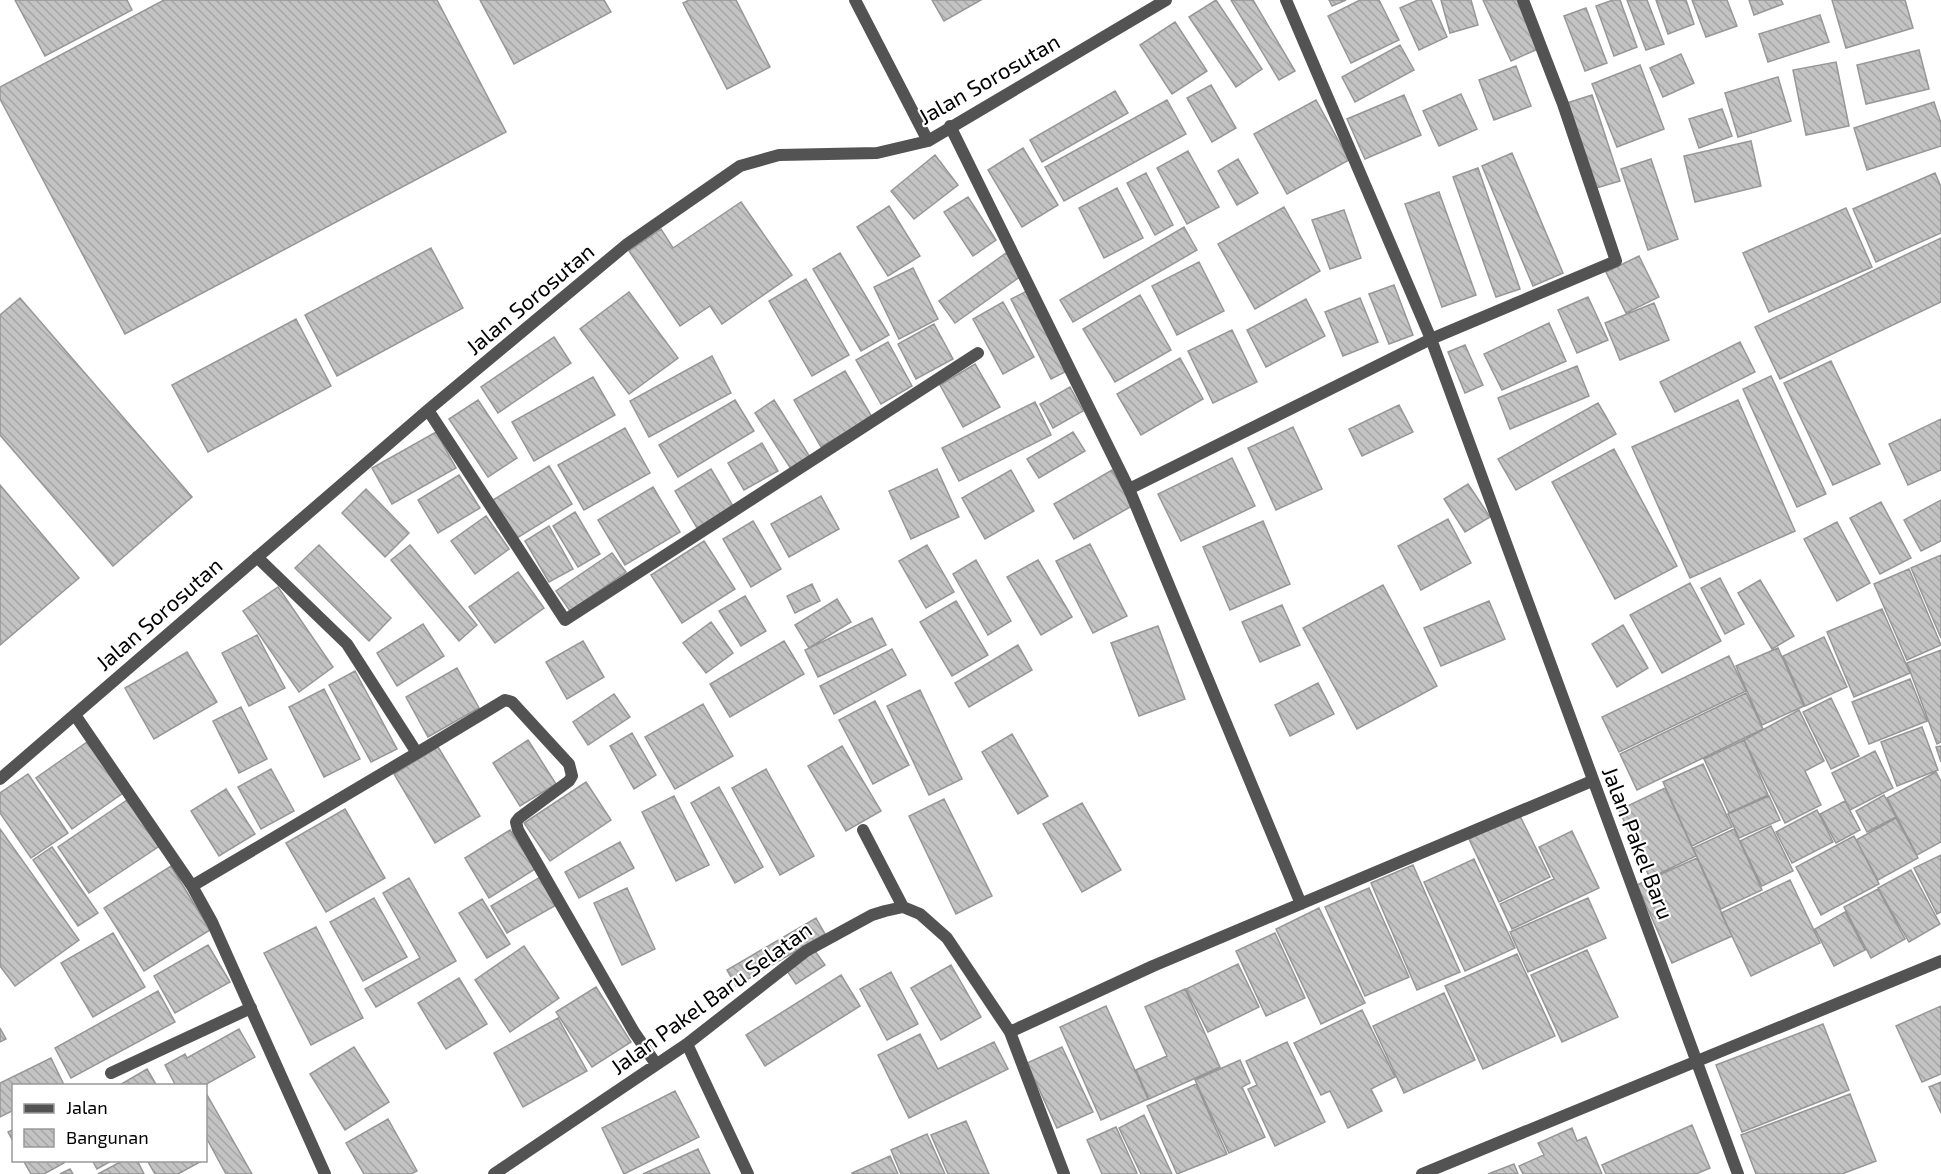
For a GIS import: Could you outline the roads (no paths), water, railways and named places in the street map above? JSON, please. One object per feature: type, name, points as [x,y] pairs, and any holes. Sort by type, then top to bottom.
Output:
[{"type":"street","points":[[855,0],[928,141]]},
{"type":"street","name":"Jalan Sorosutan","points":[[0,779],[428,410],[626,245],[740,166],[779,155],[877,153],[928,141],[1166,0]]},
{"type":"street","name":"Jalan Pakel Baru","points":[[1286,0],[1431,339],[1738,1174]]},
{"type":"street","points":[[1129,489],[1431,339],[1616,261],[1563,104],[1523,0]]},
{"type":"street","points":[[950,126],[1129,489],[1301,904]]},
{"type":"street","points":[[428,410],[565,620],[978,352]]},
{"type":"street","points":[[256,557],[347,644],[417,753]]},
{"type":"street","points":[[192,886],[505,700],[512,702],[569,764],[572,776],[569,781],[519,818],[516,822],[518,830],[634,1032],[656,1064]]},
{"type":"street","points":[[75,715],[192,886],[228,956],[325,1174]]},
{"type":"street","points":[[1010,1032],[1153,966],[1592,782]]},
{"type":"street","points":[[863,830],[903,907],[920,914],[947,938],[1010,1032],[1064,1174]]},
{"type":"street","name":"Jalan Pakel Baru Selatan","points":[[494,1174],[687,1044],[806,951],[872,915],[903,907]]},
{"type":"street","points":[[1422,1174],[1941,961]]},
{"type":"street","points":[[111,1073],[251,1008]]},
{"type":"street","points":[[687,1044],[747,1174]]}]
